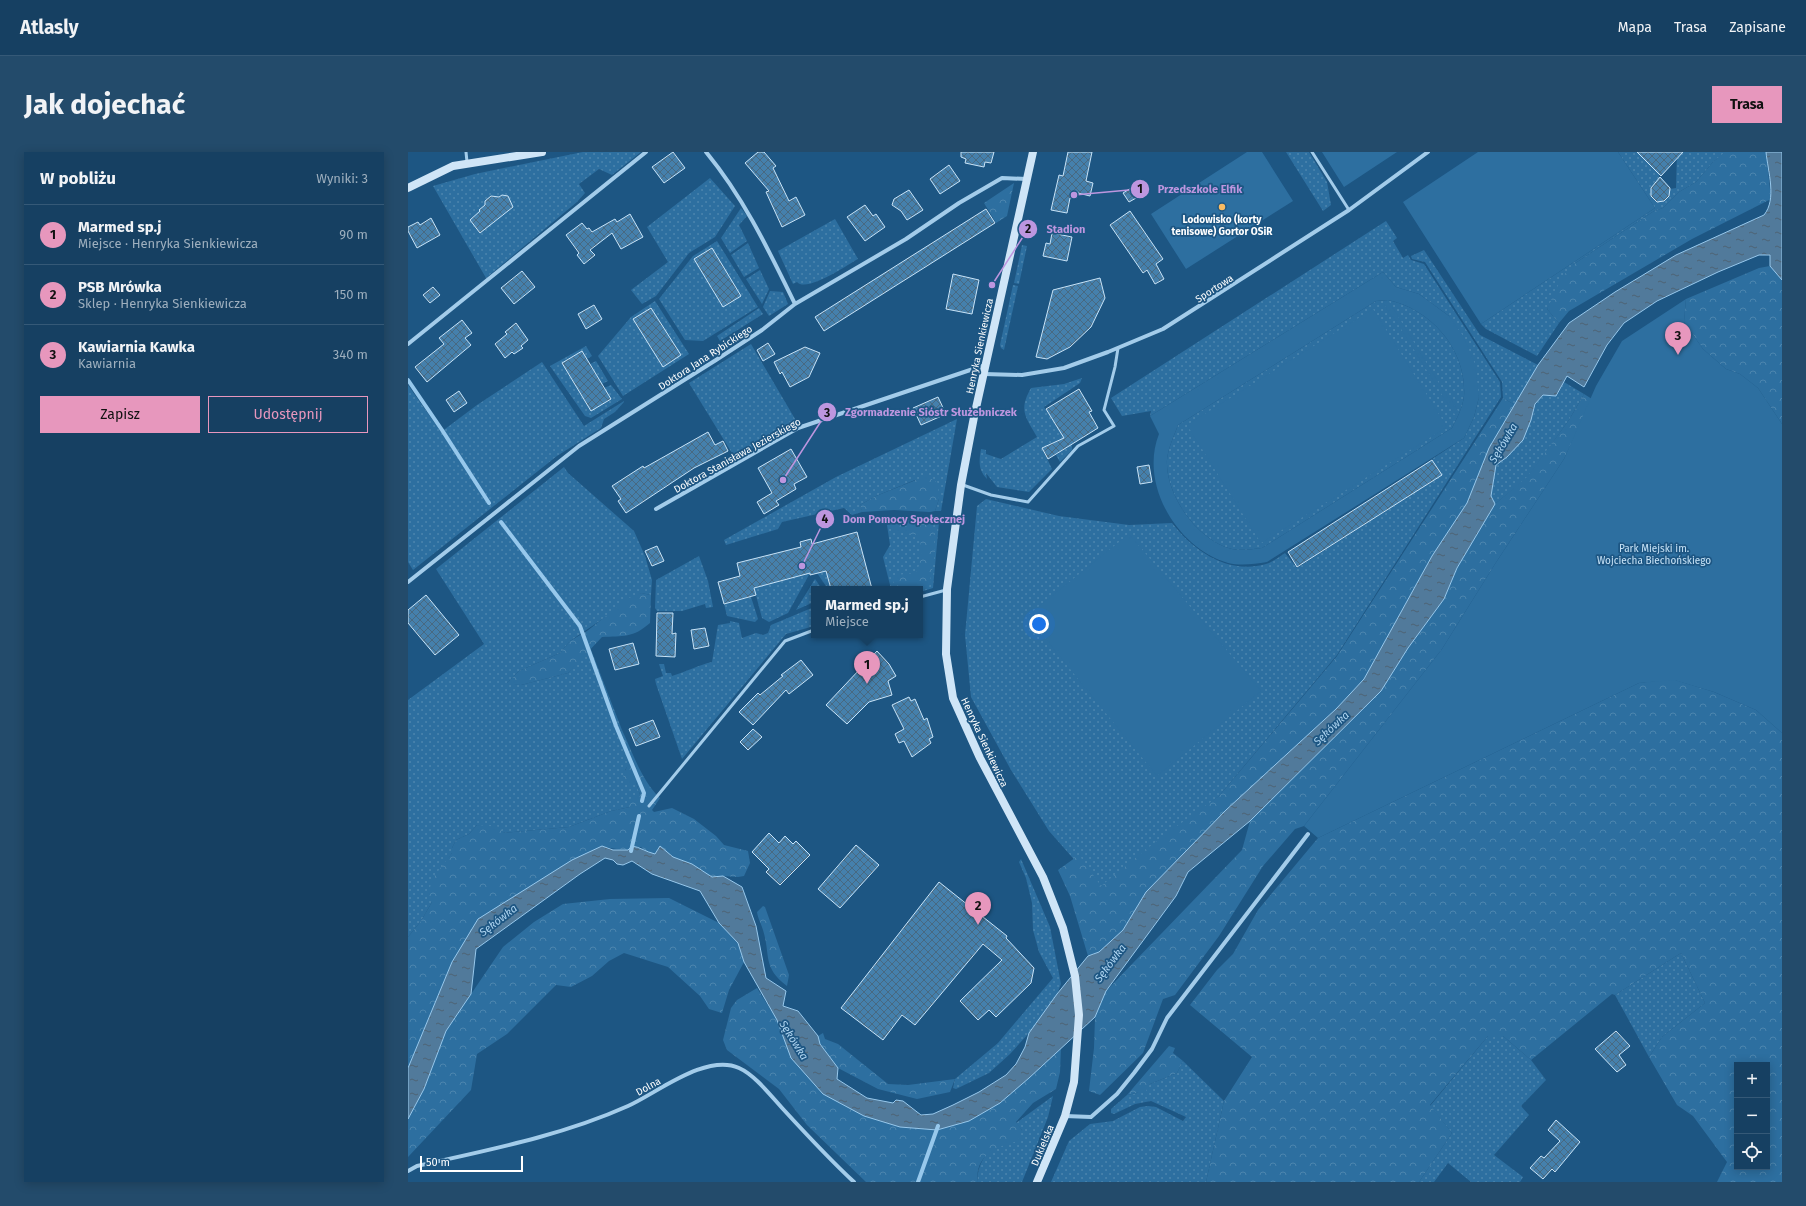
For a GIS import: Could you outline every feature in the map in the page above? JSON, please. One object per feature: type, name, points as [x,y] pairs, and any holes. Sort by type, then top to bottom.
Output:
[{"type":"main road","points":[[408,188],[453,166],[542,152]]},
{"type":"main road","name":"Henryka Sienkiewicza","points":[[1033,152],[961,485],[947,589],[946,654],[953,698],[980,758],[1043,877],[1063,928],[1075,976],[1079,1016],[1074,1082]]},
{"type":"main road","name":"Dukielska","points":[[1037,1182],[1065,1116],[1074,1082]]},
{"type":"street","points":[[408,344],[646,152]]},
{"type":"street","points":[[706,152],[752,218],[795,304]]},
{"type":"street","name":"Sportowa","points":[[984,374],[1022,375],[1046,373],[1078,364],[1170,325],[1349,210],[1428,152]]},
{"type":"street","name":"Doktora Jana Rybickiego","points":[[408,582],[579,446],[762,330],[795,304],[906,239],[959,203],[1002,178],[1027,179]]},
{"type":"street","name":"Doktora Stanisława Jezierskiego","points":[[656,509],[798,428],[986,364]]},
{"type":"street","points":[[1065,1116],[1091,1117],[1117,1094],[1152,1049],[1167,1018],[1308,834]]},
{"type":"street","name":"Dolna","points":[[408,1171],[417,1166],[548,1136],[629,1106],[683,1076],[714,1064],[738,1068],[761,1086],[836,1166],[854,1182]]},
{"type":"lane","points":[[466,152],[467,164]]},
{"type":"lane","points":[[1312,152],[1349,210]]},
{"type":"lane","points":[[961,485],[991,495],[1028,502],[1078,446],[1114,426],[1104,410],[1115,367],[1118,348]]},
{"type":"lane","points":[[923,596],[947,589]]},
{"type":"lane","points":[[649,806],[785,641],[811,631]]},
{"type":"green space","points":[[583,152],[641,152],[612,175],[599,169],[579,184],[585,193],[577,202],[486,278],[433,186],[475,174]]},
{"type":"green space","name":"Lodowisko (korty tenisowe) Gortor OSiR","points":[[1247,152],[1262,152],[1293,201],[1186,269],[1151,214]]},
{"type":"green space","points":[[1286,152],[1309,152],[1327,182],[1331,205],[1323,211]]},
{"type":"green space","points":[[1322,152],[1397,152],[1344,187]]},
{"type":"green space","points":[[1478,152],[1618,152],[1655,208],[1481,324],[1403,202]]},
{"type":"green space","points":[[1618,152],[1644,152],[1659,171],[1659,181],[1656,181],[1651,188],[1651,196],[1657,202],[1664,201],[1669,196],[1670,189],[1676,188],[1677,152],[1726,152],[1713,162],[1696,182],[1679,192],[1663,208],[1654,211],[1574,264],[1547,309],[1559,323],[1537,356],[1486,329],[1481,324],[1655,208]]},
{"type":"green space","points":[[1725,152],[1766,152],[1771,199],[1692,239],[1569,311],[1559,323],[1547,309],[1562,277],[1574,264],[1654,211],[1663,208],[1679,192],[1696,182],[1713,162]]},
{"type":"green space","points":[[710,178],[735,206],[715,237],[689,253],[656,296],[642,304],[631,290],[668,262],[647,227]]},
{"type":"green space","points":[[1014,183],[1007,216],[996,223],[984,203]]},
{"type":"green space","points":[[741,208],[747,216],[739,225],[747,241],[730,253],[721,238]]},
{"type":"green space","points":[[835,219],[858,259],[837,272],[818,281],[809,284],[797,282],[793,284],[778,251]]},
{"type":"green space","points":[[1386,221],[1397,238],[1393,241],[1403,258],[1408,255],[1411,260],[1424,264],[1500,382],[1501,397],[1337,655],[1219,796],[1101,890],[1049,831],[1011,770],[971,697],[965,635],[977,506],[986,499],[1059,516],[1129,525],[1172,523],[1201,551],[1225,563],[1252,567],[1269,563],[1285,553],[1297,568],[1442,475],[1432,459],[1464,438],[1474,417],[1479,397],[1449,316],[1419,294],[1396,287],[1383,272],[1150,416],[1151,411],[1122,416],[1111,398]]},
{"type":"green space","points":[[717,241],[758,307],[703,341],[685,340],[659,299],[693,256]]},
{"type":"green space","points":[[748,243],[759,268],[744,277],[731,255]]},
{"type":"green space","points":[[1022,245],[1027,246],[1019,284],[1014,283]]},
{"type":"green space","points":[[1424,250],[1480,335],[1538,365],[1515,405],[1503,398],[1502,382],[1425,262],[1412,259],[1411,256]]},
{"type":"green space","points":[[1770,266],[1782,280],[1782,424],[1758,388],[1740,374],[1726,369],[1703,349],[1684,322],[1686,299],[1759,268]]},
{"type":"green space","points":[[760,270],[769,289],[762,304],[746,279]]},
{"type":"green space","points":[[1383,272],[1396,287],[1419,294],[1449,316],[1463,336],[1475,364],[1479,397],[1474,417],[1464,438],[1267,562],[1248,564],[1228,563],[1210,555],[1193,544],[1178,529],[1167,512],[1159,493],[1154,473],[1154,453],[1159,434],[1150,416]],"holes":[[[1388,300],[1404,305],[1418,312],[1432,322],[1453,348],[1459,363],[1463,379],[1464,396],[1461,408],[1452,428],[1262,548],[1243,550],[1232,549],[1207,537],[1186,515],[1172,488],[1168,474],[1167,460],[1171,442],[1178,425],[1376,301]]]},
{"type":"green space","points":[[1013,285],[1018,286],[1004,350],[1000,345]]},
{"type":"green space","points":[[770,291],[783,292],[788,304],[769,316],[763,307]]},
{"type":"green space","name":"Park Miejski im. Wojciecha Biechońskiego","points":[[1686,299],[1684,322],[1703,349],[1726,369],[1740,374],[1758,388],[1782,424],[1782,733],[1756,710],[1714,692],[1674,680],[1639,683],[1318,838],[1304,826],[1442,649],[1495,564],[1564,459],[1596,386],[1622,341]]},
{"type":"green space","points":[[1388,300],[1404,305],[1418,312],[1432,322],[1453,348],[1463,379],[1464,396],[1458,416],[1452,428],[1262,548],[1243,550],[1232,549],[1207,537],[1186,515],[1172,488],[1168,474],[1167,460],[1171,442],[1178,425],[1376,301]]},
{"type":"green space","points":[[1388,300],[1448,398],[1450,397],[1458,411],[1454,414],[1393,316],[1392,317],[1383,303]]},
{"type":"green space","points":[[655,301],[689,354],[623,396],[598,356],[631,317]]},
{"type":"green space","points":[[759,308],[763,314],[720,341],[717,336]]},
{"type":"green space","points":[[1373,309],[1447,427],[1261,543],[1187,425]]},
{"type":"green space","points":[[751,344],[798,424],[735,458],[689,383]]},
{"type":"green space","points":[[586,346],[592,356],[587,359],[582,351],[562,363],[591,411],[604,388],[611,385],[622,399],[591,418],[585,416],[550,366]]},
{"type":"green space","points":[[596,361],[608,381],[602,384],[590,364]]},
{"type":"green space","points":[[542,362],[584,426],[624,402],[615,412],[604,419],[601,428],[557,456],[413,570],[408,562],[408,385],[441,432],[477,405]]},
{"type":"green space","points":[[1082,378],[1080,383],[1044,407],[1060,431],[1072,444],[1072,450],[1060,462],[1056,455],[1059,453],[1054,442],[1042,448],[1052,469],[1029,492],[997,487],[986,473],[987,479],[982,472],[980,465],[981,449],[986,450],[986,454],[1001,459],[1037,437],[1027,419],[1024,408],[1031,388],[1064,384]]},
{"type":"green space","points":[[1564,382],[1584,394],[1569,420],[1527,478],[1495,504],[1491,497],[1496,465],[1506,457],[1529,426],[1539,399],[1543,395],[1557,396]]},
{"type":"green space","points":[[1584,394],[1592,399],[1564,459],[1495,564],[1442,649],[1304,826],[1295,829],[1263,866],[1219,936],[1175,995],[1163,999],[1143,1053],[1100,1095],[1089,1091],[1094,1048],[1095,1017],[1106,991],[1242,850],[1250,821],[1381,691],[1408,648],[1444,599],[1457,568],[1495,504],[1527,477],[1569,420]]},
{"type":"green space","points":[[1503,398],[1515,405],[1489,448],[1467,503],[1432,556],[1364,679],[1336,709],[1226,810],[1146,892],[1123,930],[1099,952],[1088,956],[1070,896],[1058,870],[1079,855],[1101,886],[1159,839],[1219,796],[1337,656]]},
{"type":"green space","points":[[957,419],[941,511],[935,511],[939,499],[915,480],[876,496],[860,505],[862,512],[852,515],[844,508],[782,522],[778,529],[726,545],[724,540],[836,477]]},
{"type":"green space","points":[[564,467],[568,473],[634,531],[645,556],[652,580],[651,595],[641,593],[570,641],[560,653],[519,671],[507,683],[521,685],[568,673],[590,647],[622,730],[620,731],[629,764],[625,770],[636,782],[640,795],[630,807],[611,811],[569,827],[502,833],[477,825],[469,834],[456,840],[452,848],[452,853],[444,865],[432,902],[421,921],[408,937],[408,700],[484,644],[436,569]]},
{"type":"green space","points":[[926,476],[938,483],[939,499],[935,511],[894,510],[862,512],[860,505],[876,496]]},
{"type":"green space","points":[[893,519],[939,522],[933,588],[923,591],[923,586],[890,586],[883,557],[890,545],[887,525],[888,522]]},
{"type":"green space","points":[[905,520],[933,524],[935,554],[929,587],[899,586],[893,582],[896,575],[916,573],[921,559],[921,544],[918,535],[894,531],[891,527],[893,521]]},
{"type":"green space","points":[[1129,534],[1261,691],[1157,776],[1027,616]]},
{"type":"green space","points":[[699,556],[708,581],[713,607],[706,608],[705,604],[682,611],[657,611],[655,608],[656,580]]},
{"type":"green space","points":[[826,569],[830,586],[826,586],[817,573]]},
{"type":"green space","points":[[810,573],[788,613],[769,622],[762,618],[754,588]]},
{"type":"green space","points":[[815,579],[820,586],[811,586],[811,603],[796,610]]},
{"type":"green space","points":[[641,593],[651,595],[650,623],[644,628],[633,634],[602,637],[568,673],[521,685],[506,684],[519,671],[560,653],[570,641],[587,631],[629,598]]},
{"type":"green space","points":[[751,597],[758,619],[755,622],[727,616],[724,604]]},
{"type":"green space","points":[[811,608],[811,627],[786,634],[682,759],[656,684],[655,679],[663,676],[659,664],[664,664],[666,673],[671,673],[672,676],[712,662],[718,625],[730,623],[730,621],[739,623],[742,638],[756,633],[763,635],[768,633],[771,625]]},
{"type":"green space","points":[[1672,679],[1714,692],[1756,710],[1782,733],[1782,1182],[1717,1182],[1727,1162],[1693,1116],[1677,1105],[1649,1057],[1662,1037],[1705,1003],[1681,953],[1615,995],[1612,994],[1531,1060],[1503,1036],[1488,1036],[1430,1105],[1452,1133],[1419,1182],[1206,1182],[1224,1101],[1252,1057],[1190,1005],[1217,970],[1233,954],[1258,910],[1318,838],[1639,683]]},
{"type":"green space","points":[[622,730],[643,775],[653,791],[660,798],[652,810],[654,812],[672,808],[694,819],[716,836],[724,845],[748,851],[750,863],[744,876],[712,877],[692,864],[673,857],[660,846],[655,854],[647,853],[641,847],[622,850],[602,846],[452,962],[408,1068],[408,937],[421,921],[432,902],[428,896],[432,879],[452,853],[452,848],[456,840],[469,834],[477,825],[501,827],[502,833],[569,827],[611,811],[630,807],[630,799],[640,795],[636,782],[628,784],[623,776],[628,764],[620,731]]},
{"type":"green space","points":[[1021,859],[1050,927],[1061,984],[1057,994],[1029,1033],[1010,1054],[989,1073],[956,1089],[953,1088],[955,1079],[998,1043],[1053,978],[1039,952],[1033,930],[1032,903],[1026,878],[1019,862]]},
{"type":"green space","points":[[669,898],[719,923],[738,943],[744,962],[729,990],[722,1013],[709,1009],[700,996],[668,967],[624,953],[609,961],[592,976],[571,987],[556,985],[507,1034],[477,1054],[471,1090],[408,1157],[408,1119],[424,1089],[446,1031],[503,947],[534,922],[563,904],[610,899]]},
{"type":"green space","points":[[763,906],[765,907],[789,975],[787,986],[774,973],[769,961],[763,930],[757,912]]},
{"type":"green space","points":[[1681,953],[1705,1003],[1662,1037],[1649,1057],[1615,995]]},
{"type":"green space","points":[[757,988],[777,1020],[784,1036],[864,1116],[969,1121],[1000,1103],[1061,1048],[1060,1072],[1056,1089],[1033,1103],[1016,1122],[1022,1130],[1018,1141],[995,1149],[983,1159],[978,1173],[978,1182],[866,1182],[807,1125],[779,1089],[727,1050],[723,1040],[731,1008],[737,1000]]},
{"type":"green space","points":[[823,1033],[825,1039],[838,1044],[888,1084],[908,1085],[955,1079],[950,1092],[917,1099],[878,1089],[838,1068],[820,1044],[818,1036]]},
{"type":"green space","points":[[1488,1036],[1503,1036],[1531,1060],[1546,1080],[1521,1106],[1529,1115],[1494,1155],[1523,1177],[1520,1182],[1471,1182],[1448,1163],[1434,1182],[1419,1182],[1452,1133],[1430,1106]]},
{"type":"green space","points":[[1169,1046],[1175,1048],[1173,1053],[1183,1061],[1177,1073],[1150,1084],[1146,1091],[1127,1095]]},
{"type":"green space","points":[[1183,1061],[1224,1101],[1206,1182],[1051,1182],[1069,1141],[1090,1124],[1113,1121],[1140,1107],[1148,1106],[1156,1107],[1183,1121],[1186,1117],[1151,1101],[1135,1104],[1114,1114],[1111,1113],[1111,1109],[1127,1095],[1137,1093],[1150,1084],[1177,1073]]},
{"type":"green space","points":[[1053,1096],[1048,1117],[1022,1182],[978,1182],[978,1172],[987,1153],[995,1147],[1002,1145],[1022,1130],[1016,1123]]},
{"type":"water","name":"Sękówka","points":[[1766,152],[1782,152],[1782,280],[1770,266],[1770,255],[1759,255],[1718,272],[1657,301],[1624,323],[1607,345],[1584,387],[1567,376],[1556,396],[1543,395],[1535,404],[1531,420],[1523,440],[1507,457],[1496,465],[1491,496],[1495,504],[1457,568],[1444,599],[1408,648],[1381,691],[1250,821],[1188,872],[1176,896],[1106,991],[1095,1017],[1000,1103],[969,1121],[937,1130],[900,1127],[864,1116],[823,1094],[791,1058],[777,1020],[744,962],[738,943],[719,923],[700,891],[652,874],[632,861],[623,865],[617,864],[613,860],[605,858],[580,874],[476,949],[471,994],[446,1031],[424,1089],[408,1119],[408,1068],[452,962],[478,919],[572,860],[602,846],[613,850],[628,850],[632,846],[655,854],[660,846],[673,857],[692,864],[712,877],[723,876],[742,887],[756,926],[766,978],[786,991],[783,1006],[798,1011],[818,1036],[820,1044],[838,1068],[837,1079],[867,1098],[893,1103],[896,1100],[903,1101],[921,1115],[933,1114],[979,1092],[1006,1075],[1016,1064],[1025,1047],[1029,1033],[1057,994],[1088,956],[1099,952],[1123,930],[1146,892],[1226,810],[1336,709],[1364,679],[1432,556],[1467,503],[1489,448],[1538,365],[1569,323],[1615,292],[1676,255],[1764,215],[1768,209],[1771,193]]},
{"type":"building","points":[[673,152],[685,168],[664,183],[652,167]]},
{"type":"building","points":[[758,152],[764,152],[776,166],[773,168],[789,201],[796,197],[805,215],[782,227],[766,192],[769,191],[745,163]]},
{"type":"building","points":[[961,152],[994,152],[991,163],[985,162],[984,167],[965,163],[966,159],[961,157]]},
{"type":"building","points":[[1068,152],[1092,152],[1086,181],[1093,183],[1090,196],[1078,193],[1070,198],[1067,213],[1051,210],[1059,175],[1063,176]]},
{"type":"building","points":[[1637,152],[1683,152],[1661,176]]},
{"type":"building","points":[[949,165],[960,181],[940,194],[930,179]]},
{"type":"building","points":[[1660,177],[1670,188],[1669,196],[1664,201],[1657,202],[1651,196],[1651,188]]},
{"type":"building","points":[[1139,183],[1145,193],[1129,202],[1123,193]]},
{"type":"building","points":[[909,190],[923,210],[907,220],[901,211],[892,205],[894,199]]},
{"type":"building","points":[[502,195],[508,196],[513,207],[480,233],[470,220],[480,211],[479,210],[485,205],[485,201],[491,196],[499,197]]},
{"type":"building","points":[[865,205],[873,216],[876,214],[885,227],[865,241],[847,217]]},
{"type":"building","points":[[986,209],[995,223],[824,331],[815,317]]},
{"type":"building","points":[[1130,211],[1163,259],[1156,264],[1164,279],[1155,284],[1147,270],[1143,273],[1110,225]]},
{"type":"building","points":[[630,214],[643,237],[621,249],[612,233],[590,250],[595,255],[584,264],[577,255],[579,253],[566,235],[582,223],[592,232],[615,219],[617,222]]},
{"type":"building","points":[[431,218],[440,235],[417,248],[408,231],[408,227],[418,222],[420,225]]},
{"type":"building","points":[[1052,233],[1072,237],[1067,261],[1043,256],[1046,243],[1050,244]]},
{"type":"building","points":[[712,248],[741,296],[723,307],[694,259]]},
{"type":"building","points":[[522,271],[535,287],[514,304],[501,288]]},
{"type":"building","points":[[953,274],[979,280],[972,314],[946,309]]},
{"type":"building","points":[[1100,278],[1105,298],[1091,327],[1070,347],[1047,359],[1036,357],[1053,290]]},
{"type":"building","points":[[433,287],[440,295],[430,303],[423,295]]},
{"type":"building","points":[[594,305],[602,319],[586,329],[578,314]]},
{"type":"building","points":[[651,308],[681,355],[663,367],[633,319]]},
{"type":"building","points":[[462,320],[472,333],[465,338],[471,345],[427,382],[415,367],[444,344],[439,338]]},
{"type":"building","points":[[516,323],[528,340],[521,346],[523,348],[514,354],[512,352],[505,358],[495,344],[507,334],[505,332]]},
{"type":"building","points":[[768,343],[775,354],[763,361],[757,350]]},
{"type":"building","points":[[805,347],[820,353],[809,377],[790,387],[782,372],[780,374],[774,362]]},
{"type":"building","points":[[582,351],[611,399],[591,411],[562,363]]},
{"type":"building","points":[[1079,389],[1092,411],[1089,412],[1098,428],[1048,459],[1042,448],[1064,438],[1046,409]]},
{"type":"building","points":[[459,391],[467,403],[454,412],[446,400]]},
{"type":"building","points":[[938,397],[946,414],[921,425],[913,408]]},
{"type":"building","points":[[708,432],[715,445],[723,441],[728,451],[694,468],[626,513],[618,501],[621,499],[612,486],[643,466],[644,468]]},
{"type":"building","points":[[791,449],[807,477],[794,484],[796,489],[776,501],[779,505],[764,514],[757,502],[772,493],[758,468]]},
{"type":"building","points":[[1432,460],[1442,475],[1297,567],[1288,552]]},
{"type":"building","points":[[1149,465],[1152,482],[1140,484],[1137,467]]},
{"type":"building","points":[[857,532],[871,586],[830,586],[826,571],[810,575],[810,573],[754,588],[756,595],[724,604],[718,582],[740,576],[737,563],[801,547],[800,542],[811,539],[812,544]]},
{"type":"building","points":[[657,546],[664,561],[652,566],[645,551]]},
{"type":"building","points":[[426,595],[459,635],[435,655],[408,623],[408,610]]},
{"type":"building","points":[[657,613],[673,613],[672,634],[676,633],[675,657],[656,656]]},
{"type":"building","points":[[705,628],[709,646],[694,649],[691,630]]},
{"type":"building","points":[[633,643],[639,664],[615,670],[609,649]]},
{"type":"building","points":[[877,651],[889,664],[896,676],[888,681],[892,695],[869,702],[847,724],[826,705]]},
{"type":"building","points":[[801,660],[813,675],[789,694],[786,690],[753,725],[739,712],[758,693],[760,695],[783,676],[781,675]]},
{"type":"building","points":[[909,697],[911,701],[915,699],[924,720],[927,718],[933,737],[929,739],[931,743],[912,757],[904,741],[899,743],[895,734],[904,729],[892,705]]},
{"type":"building","points":[[653,720],[660,737],[636,746],[629,729]]},
{"type":"building","points":[[753,729],[762,737],[748,750],[740,742]]},
{"type":"building","points":[[769,833],[779,843],[785,836],[793,844],[796,841],[810,855],[780,885],[766,872],[769,869],[752,852]]},
{"type":"building","points":[[856,845],[879,865],[840,908],[818,889]]},
{"type":"building","points":[[939,882],[1007,936],[1006,938],[1034,968],[1031,983],[996,1017],[989,1010],[978,1020],[960,1001],[1002,960],[983,944],[915,1025],[902,1015],[883,1040],[841,1008]]},
{"type":"building","points":[[1616,1031],[1630,1046],[1619,1055],[1626,1065],[1617,1072],[1595,1049]]},
{"type":"building","points":[[1556,1120],[1580,1142],[1555,1172],[1552,1169],[1543,1179],[1530,1168],[1541,1156],[1544,1158],[1560,1141],[1548,1130]]},
{"type":"waterway","points":[[408,380],[442,430]]},
{"type":"waterway","points":[[442,430],[489,503]]},
{"type":"waterway","points":[[501,522],[580,626],[616,726],[644,793],[642,801]]},
{"type":"waterway","points":[[631,851],[639,816]]},
{"type":"waterway","points":[[918,1182],[938,1126]]},
{"type":"place","name":"Przedszkole Elfik","points":[[1074,195]]},
{"type":"place","name":"Lodowisko (korty tenisowe) Gortor OSiR","points":[[1222,207]]},
{"type":"place","name":"Stadion","points":[[992,285]]},
{"type":"place","name":"Kawiarnia Kawka","points":[[1678,355]]},
{"type":"place","name":"Zgormadzenie Sióstr Służebniczek","points":[[783,480]]},
{"type":"place","name":"Dom Pomocy Społecznej","points":[[802,566]]},
{"type":"place","name":"Marmed sp.j","points":[[867,684]]},
{"type":"place","name":"PSB Mrówka","points":[[978,925]]}]
